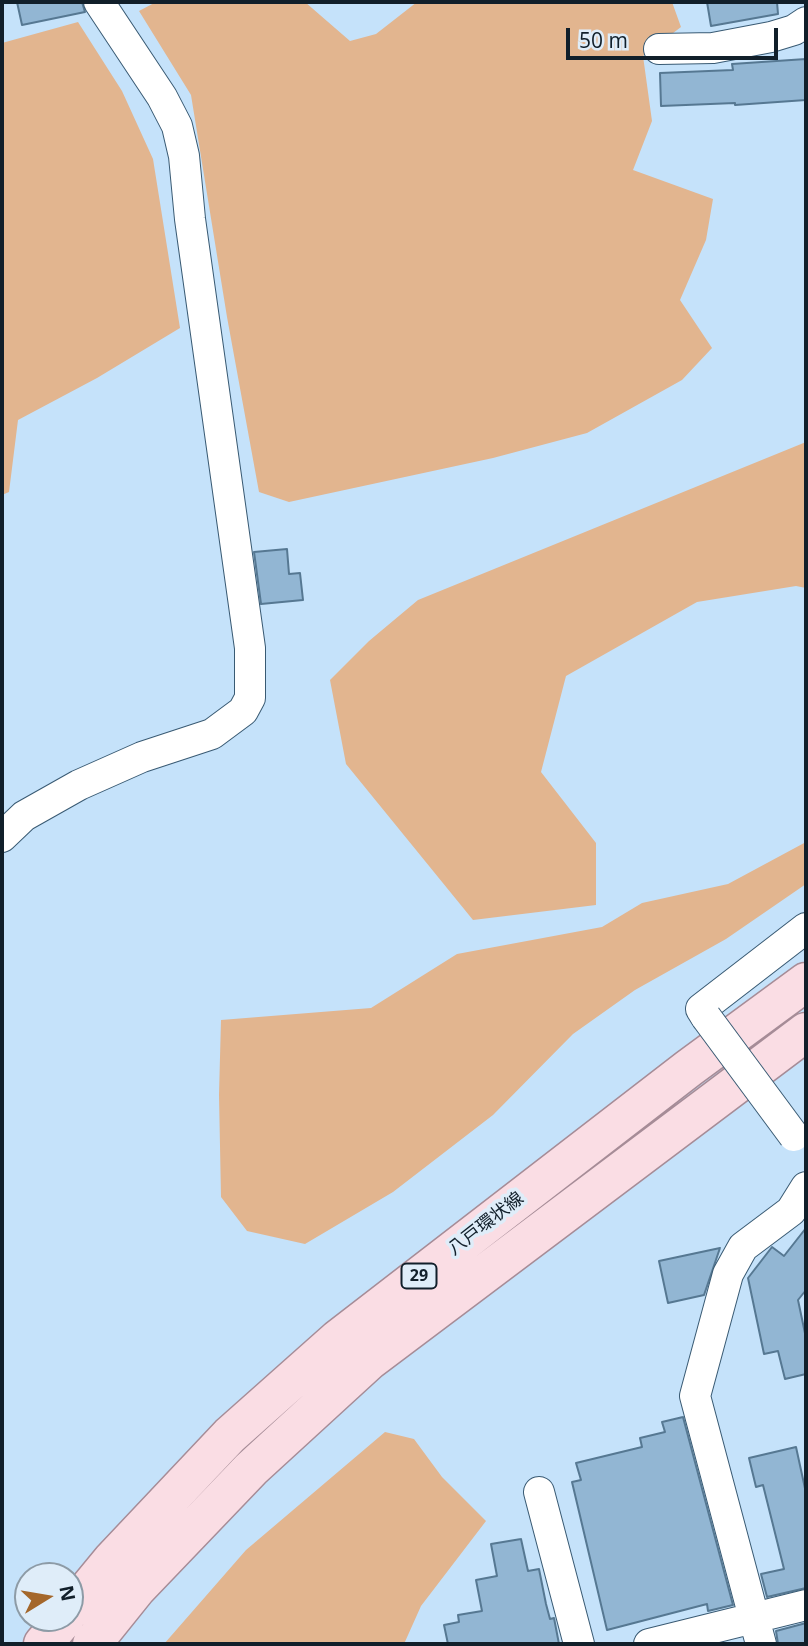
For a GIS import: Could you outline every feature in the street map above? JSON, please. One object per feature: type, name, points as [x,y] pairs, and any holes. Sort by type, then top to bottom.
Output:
[{"type":"main road","name":"八戸環状線","points":[[84,1594],[112,1560],[230,1435],[338,1339],[668,1084],[806,982]]},
{"type":"main road","name":"29","points":[[92,1644],[137,1588],[251,1469],[370,1360],[806,1032]]},
{"type":"street","points":[[2,837],[24,816],[79,785],[142,757],[212,734],[243,711],[250,698],[250,648],[190,219],[184,156],[177,127],[162,97],[99,2]]},
{"type":"street","points":[[659,49],[713,48],[794,30],[806,22]]},
{"type":"street","points":[[800,1143],[701,1009],[806,928]]},
{"type":"street","points":[[758,1632],[695,1396],[729,1273],[743,1247],[791,1212],[806,1187]]},
{"type":"street","points":[[539,1492],[579,1644]]},
{"type":"street","points":[[649,1644],[758,1632],[806,1605]]},
{"type":"shaded area","points":[[156,2],[305,2],[350,41],[376,34],[417,2],[672,2],[681,27],[643,56],[652,121],[633,170],[713,199],[706,240],[680,300],[712,348],[682,380],[587,433],[493,458],[289,502],[259,492],[191,95],[139,11]]},
{"type":"shaded area","points":[[78,22],[122,91],[153,159],[180,328],[97,378],[18,420],[9,492],[2,495],[2,43]]},
{"type":"shaded area","points":[[806,442],[806,588],[796,586],[697,602],[566,676],[541,772],[596,843],[596,905],[473,920],[346,764],[330,680],[369,641],[418,600]]},
{"type":"shaded area","points":[[806,842],[806,884],[726,939],[635,990],[573,1034],[493,1115],[393,1192],[305,1244],[247,1231],[221,1197],[221,1020],[371,1008],[457,954],[602,927],[642,903],[728,884]]},
{"type":"shaded area","points":[[385,1432],[414,1439],[442,1477],[486,1521],[421,1606],[404,1644],[164,1644],[246,1550]]},
{"type":"building","points":[[17,2],[82,2],[85,12],[22,25]]},
{"type":"building","points":[[707,2],[777,2],[778,14],[711,26]]},
{"type":"building","points":[[806,59],[806,100],[661,106],[660,73],[733,70],[732,64]]},
{"type":"building","points":[[287,549],[289,574],[300,573],[303,600],[261,604],[254,552]]},
{"type":"building","points":[[806,1228],[806,1290],[798,1300],[806,1338],[806,1374],[785,1379],[778,1351],[764,1354],[748,1278],[772,1247],[784,1256]]},
{"type":"building","points":[[720,1248],[704,1295],[668,1303],[659,1261]]},
{"type":"building","points":[[683,1417],[733,1605],[708,1611],[707,1604],[607,1630],[572,1482],[581,1480],[576,1463],[642,1447],[640,1438],[665,1432],[662,1422]]},
{"type":"building","points":[[796,1447],[806,1493],[806,1588],[767,1597],[761,1574],[784,1569],[763,1485],[756,1487],[749,1458]]},
{"type":"building","points":[[521,1539],[528,1571],[539,1569],[550,1619],[554,1618],[559,1644],[448,1644],[444,1625],[459,1622],[458,1615],[482,1611],[476,1580],[497,1576],[491,1544]]},
{"type":"building","points":[[806,1623],[806,1644],[778,1644],[776,1631]]}]
